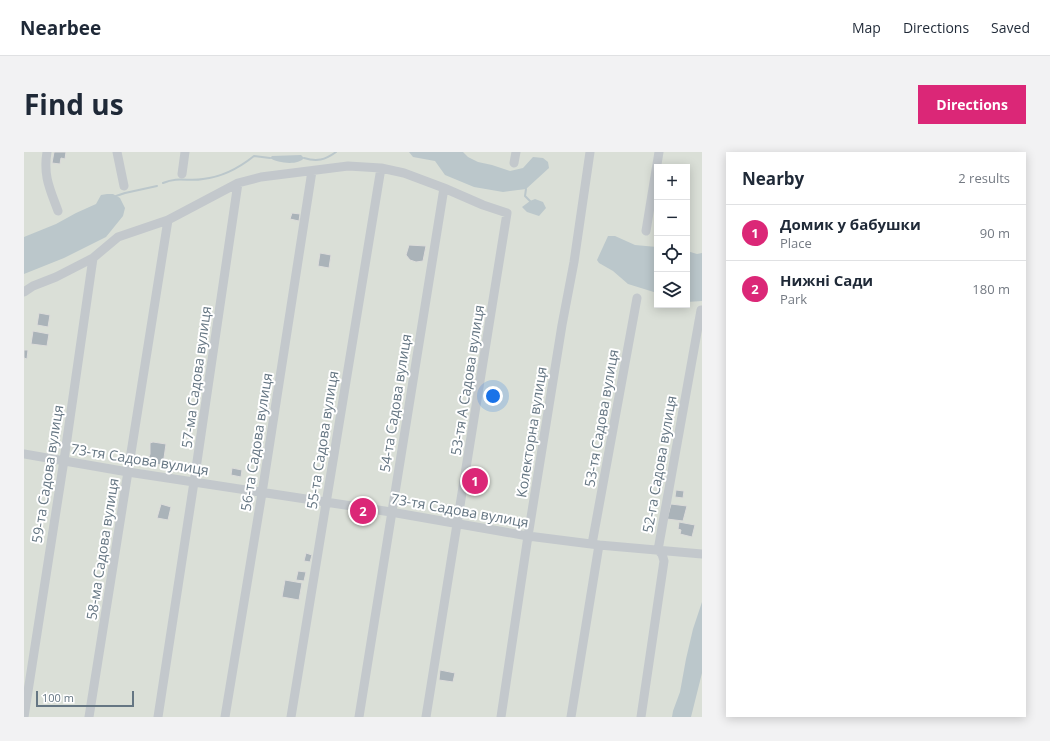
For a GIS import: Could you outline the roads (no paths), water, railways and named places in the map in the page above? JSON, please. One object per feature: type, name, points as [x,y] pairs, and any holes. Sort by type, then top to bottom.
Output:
[{"type":"street","points":[[47,152],[45,164],[46,178],[58,211]]},
{"type":"street","points":[[117,152],[124,186]]},
{"type":"street","points":[[182,174],[185,152]]},
{"type":"street","points":[[514,163],[516,152]]},
{"type":"street","name":"Колекторна вулиця","points":[[501,717],[528,536],[562,325],[574,262],[590,152]]},
{"type":"street","points":[[646,231],[659,152]]},
{"type":"street","points":[[24,292],[33,286],[56,277],[93,258],[118,237],[168,220],[238,182],[261,177],[348,166],[381,168],[404,173],[444,188]]},
{"type":"street","name":"55-та Садова вулиця","points":[[291,717],[325,502],[381,168]]},
{"type":"street","name":"56-та Садова вулиця","points":[[225,717],[262,493],[312,171]]},
{"type":"street","name":"57-ма Садова вулиця","points":[[158,717],[238,182]]},
{"type":"street","name":"53-тя А Садова вулиця","points":[[426,717],[508,214],[444,188]]},
{"type":"street","name":"54-та Садова вулиця","points":[[360,717],[391,512],[444,188]]},
{"type":"street","name":"58-ма Садова вулиця","points":[[89,717],[168,220]]},
{"type":"street","name":"59-та Садова вулиця","points":[[24,717],[64,460],[93,258]]},
{"type":"street","name":"53-тя Садова вулиця","points":[[571,717],[595,544],[637,298]]},
{"type":"street","name":"52-га Садова вулиця","points":[[641,717],[664,561],[662,554],[658,550],[701,310]]},
{"type":"street","name":"73-тя Садова вулиця","points":[[24,454],[128,472],[391,512],[528,536],[702,554]]},
{"type":"waterway","points":[[304,158],[321,160],[336,152]]},
{"type":"waterway","points":[[163,183],[179,179],[198,180],[210,178],[230,171],[254,156],[270,158]]},
{"type":"waterway","points":[[116,196],[157,186]]},
{"type":"waterway","points":[[526,189],[525,196],[530,201]]},
{"type":"place","name":"Домик у бабушки","points":[[475,481]]},
{"type":"place","name":"Нижні Сади","points":[[363,511]]}]
